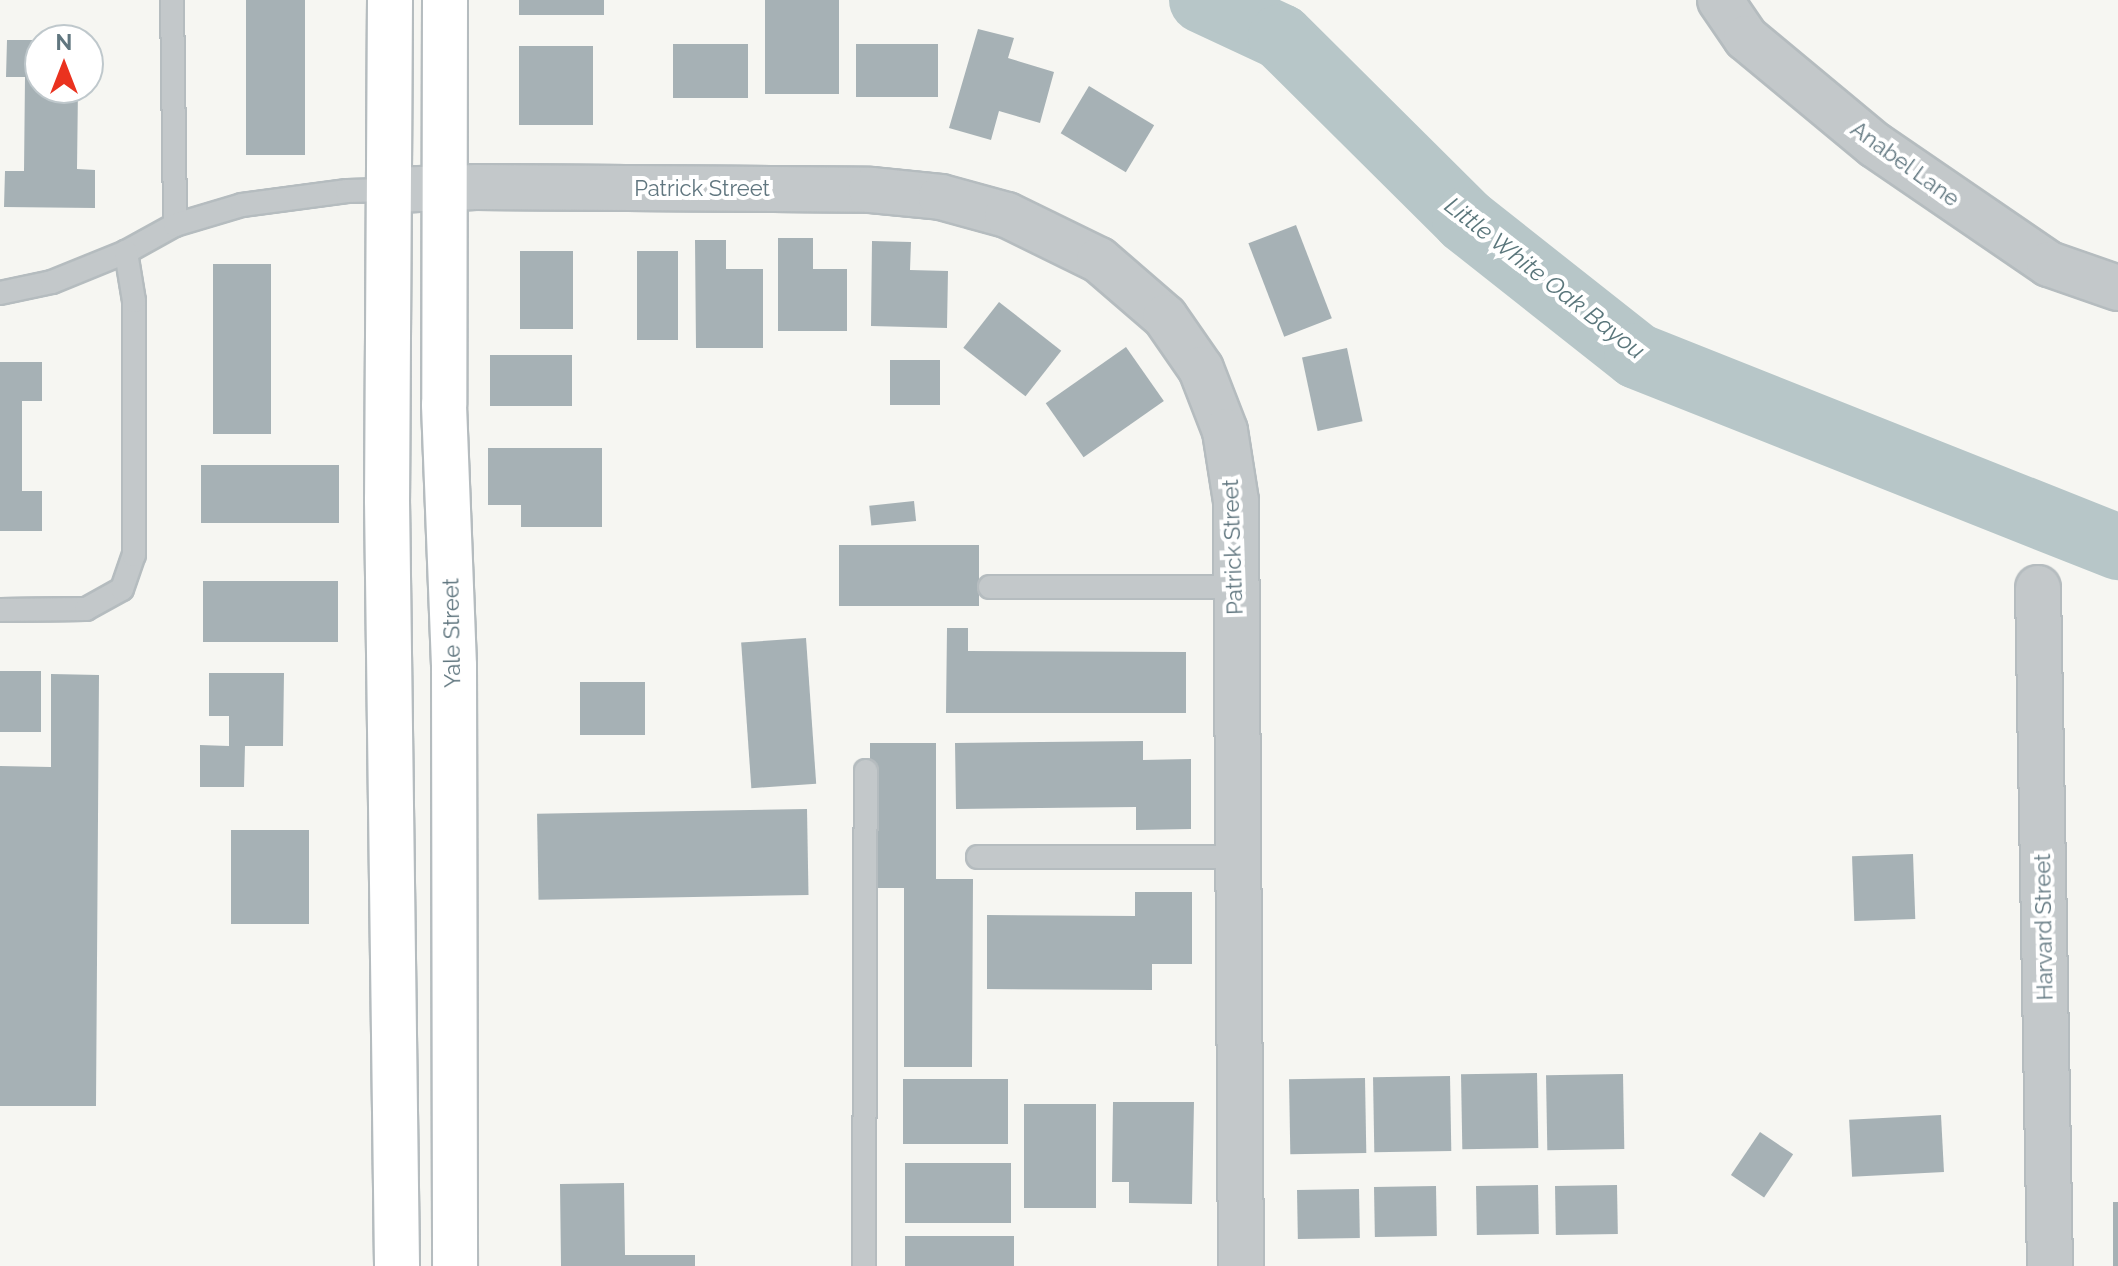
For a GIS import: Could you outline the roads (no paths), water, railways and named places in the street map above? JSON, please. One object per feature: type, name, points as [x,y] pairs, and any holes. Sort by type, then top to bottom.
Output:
[{"type":"main road","points":[[390,0],[391,190],[386,339],[389,817],[397,1266]]},
{"type":"main road","name":"Yale Street","points":[[445,0],[442,188],[454,817],[455,1266]]},
{"type":"main road","points":[[389,817],[454,817]]},
{"type":"street","name":"Anabel Lane","points":[[1720,0],[1746,38],[1875,145],[2049,264],[2118,288]]},
{"type":"street","name":"Patrick Street","points":[[391,190],[871,190],[941,197],[1007,215],[1099,260],[1165,317],[1201,369],[1225,431],[1234,487],[1241,1266]]},
{"type":"street","name":"Harvard Street","points":[[2038,588],[2050,1266]]},
{"type":"lane","points":[[172,0],[175,225]]},
{"type":"lane","points":[[0,293],[52,282],[126,252],[175,225],[257,203],[347,191],[391,190]]},
{"type":"lane","points":[[0,610],[86,609],[122,589],[134,555],[134,301],[126,252]]},
{"type":"lane","points":[[990,587],[1235,587]]},
{"type":"lane","points":[[864,1266],[866,771]]},
{"type":"lane","points":[[978,857],[1238,857]]},
{"type":"waterway","name":"Little White Oak Bayou","points":[[1202,0],[1281,37],[1465,220],[1637,356],[2118,547]]}]
